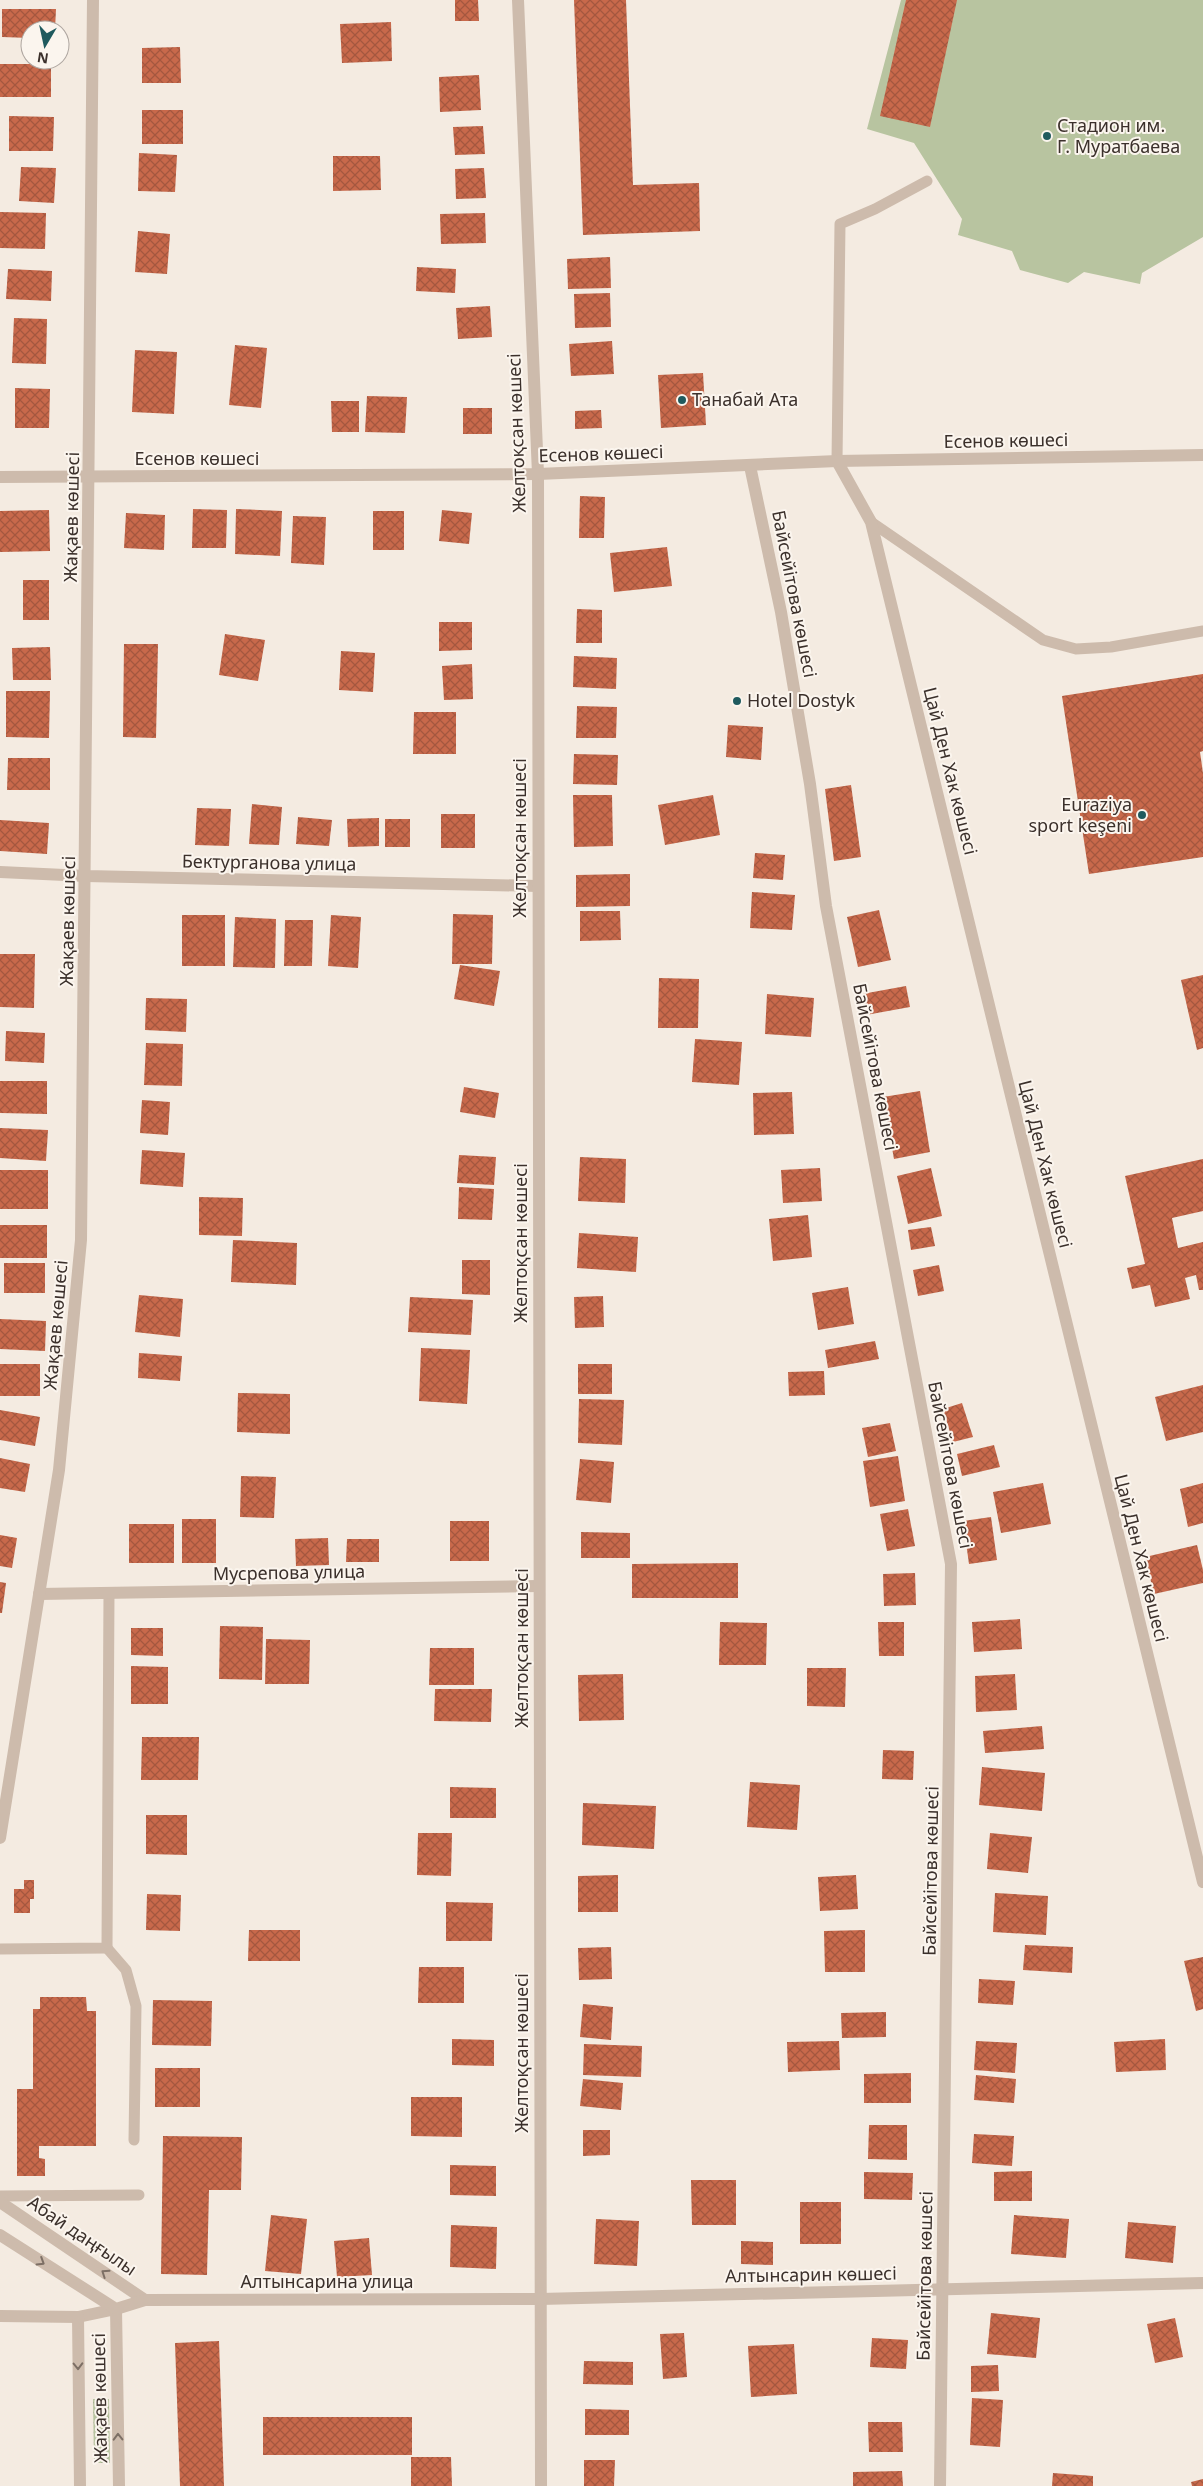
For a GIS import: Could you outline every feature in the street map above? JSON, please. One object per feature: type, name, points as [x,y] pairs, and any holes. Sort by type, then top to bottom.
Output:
[{"type":"street","name":"Жақаев көшесі","points":[[0,1838],[59,1470],[81,1240],[90,477],[93,0]]},
{"type":"street","name":"Желтоқсан көшесі","points":[[518,0],[538,474],[541,2486]]},
{"type":"street","name":"Есенов көшесі","points":[[0,477],[538,474],[838,461],[1203,455]]},
{"type":"street","name":"Цай Ден Хак көшесі","points":[[838,461],[871,522],[1203,1882]]},
{"type":"street","name":"Байсейітова көшесі","points":[[750,466],[781,612],[810,784],[826,906],[951,1564],[940,2486]]},
{"type":"street","name":"Бектурганова улица","points":[[0,872],[86,876],[538,886]]},
{"type":"street","name":"Мусрепова улица","points":[[39,1594],[539,1586]]},
{"type":"street","name":"Абай даңғылы","points":[[0,2202],[145,2300]]},
{"type":"street","points":[[0,2235],[116,2309]]},
{"type":"street","name":"Алтынсарин көшесі","points":[[540,2299],[1203,2283]]},
{"type":"street","name":"Алтынсарина улица","points":[[116,2309],[145,2300],[540,2299]]},
{"type":"street","name":"Жақаев көшесі","points":[[116,2309],[119,2486]]},
{"type":"street","points":[[0,2316],[78,2317],[116,2309]]},
{"type":"street","name":"Жақаев көшесі","points":[[78,2317],[80,2486]]},
{"type":"lane","points":[[838,461],[840,224],[875,209],[927,181]]},
{"type":"lane","points":[[871,522],[1044,640],[1076,649],[1111,647],[1203,631]]},
{"type":"lane","points":[[110,1593],[108,1948],[126,1970],[136,2006],[134,2140]]},
{"type":"lane","points":[[0,1949],[108,1948]]},
{"type":"lane","points":[[0,2196],[139,2194]]},
{"type":"green space","name":"Стадион им. Г. Муратбаева","points":[[901,0],[1203,0],[1203,237],[1142,273],[1140,284],[1084,272],[1068,283],[1020,270],[1012,251],[958,235],[962,219],[914,143],[867,129]]},
{"type":"green space","points":[[93,2399],[109,2399],[110,2463],[94,2463]]},
{"type":"building","points":[[455,0],[478,0],[479,21],[455,21]]},
{"type":"building","points":[[574,0],[626,0],[633,185],[699,183],[700,231],[583,235]]},
{"type":"building","points":[[906,0],[957,0],[930,127],[880,116]]},
{"type":"building","points":[[2,9],[56,9],[55,20],[20,20],[20,38],[2,37]]},
{"type":"building","points":[[391,22],[392,61],[342,63],[340,24]]},
{"type":"building","points":[[180,47],[181,83],[142,83],[142,48]]},
{"type":"building","points":[[0,64],[20,64],[20,70],[51,70],[51,97],[0,97]]},
{"type":"building","points":[[479,75],[481,110],[440,112],[439,77]]},
{"type":"building","points":[[142,110],[183,110],[183,144],[142,144]]},
{"type":"building","points":[[9,116],[54,117],[53,151],[9,151]]},
{"type":"building","points":[[483,126],[485,154],[455,155],[453,127]]},
{"type":"building","points":[[139,153],[177,155],[175,192],[138,191]]},
{"type":"building","points":[[333,156],[380,156],[381,190],[333,191]]},
{"type":"building","points":[[21,167],[56,168],[54,203],[19,201]]},
{"type":"building","points":[[484,168],[486,198],[456,199],[455,169]]},
{"type":"building","points":[[0,212],[46,213],[45,249],[0,248]]},
{"type":"building","points":[[485,213],[486,243],[441,244],[440,214]]},
{"type":"building","points":[[138,231],[170,234],[167,274],[135,272]]},
{"type":"building","points":[[610,257],[611,288],[568,289],[567,259]]},
{"type":"building","points":[[417,267],[456,269],[455,293],[416,291]]},
{"type":"building","points":[[8,269],[52,271],[51,301],[6,299]]},
{"type":"building","points":[[610,293],[611,327],[575,328],[574,294]]},
{"type":"building","points":[[490,306],[492,337],[458,339],[456,308]]},
{"type":"building","points":[[14,318],[47,319],[46,364],[12,363]]},
{"type":"building","points":[[612,341],[614,374],[571,376],[569,344]]},
{"type":"building","points":[[235,345],[267,348],[261,408],[229,405]]},
{"type":"building","points":[[135,350],[177,352],[174,414],[132,412]]},
{"type":"building","name":"Танабай Ата","points":[[703,373],[706,425],[661,428],[658,375]]},
{"type":"building","points":[[15,388],[50,389],[49,428],[15,428]]},
{"type":"building","points":[[367,396],[407,397],[405,433],[365,432]]},
{"type":"building","points":[[331,401],[359,401],[359,432],[332,432]]},
{"type":"building","points":[[463,408],[492,408],[492,434],[463,434]]},
{"type":"building","points":[[601,410],[602,428],[575,429],[575,411]]},
{"type":"building","points":[[580,496],[605,497],[604,538],[579,538]]},
{"type":"building","points":[[193,509],[227,510],[226,548],[192,548]]},
{"type":"building","points":[[236,509],[282,511],[280,556],[235,554]]},
{"type":"building","points":[[49,510],[50,551],[0,552],[0,511]]},
{"type":"building","points":[[442,510],[472,513],[469,544],[439,541]]},
{"type":"building","points":[[373,511],[404,511],[404,550],[373,550]]},
{"type":"building","points":[[126,513],[165,515],[164,550],[124,548]]},
{"type":"building","points":[[293,516],[326,517],[324,565],[291,563]]},
{"type":"building","points":[[667,547],[672,586],[614,592],[610,553]]},
{"type":"building","points":[[23,580],[49,580],[49,620],[23,620]]},
{"type":"building","points":[[577,609],[602,610],[602,643],[576,643]]},
{"type":"building","points":[[439,622],[472,622],[472,650],[439,651]]},
{"type":"building","points":[[225,634],[265,640],[258,681],[219,675]]},
{"type":"building","points":[[124,644],[158,644],[156,738],[123,737]]},
{"type":"building","points":[[50,647],[51,680],[13,680],[12,648]]},
{"type":"building","points":[[341,651],[375,653],[373,692],[339,690]]},
{"type":"building","points":[[574,656],[617,658],[616,689],[573,687]]},
{"type":"building","points":[[472,664],[473,699],[444,700],[442,666]]},
{"type":"building","name":"Euraziya sport keşeni","points":[[1203,674],[1203,751],[1200,752],[1203,773],[1203,857],[1089,874],[1062,696]]},
{"type":"building","points":[[6,691],[50,691],[49,738],[6,737]]},
{"type":"building","points":[[577,706],[617,707],[616,738],[576,738]]},
{"type":"building","points":[[414,712],[456,712],[456,754],[413,754]]},
{"type":"building","points":[[728,725],[763,727],[761,760],[726,757]]},
{"type":"building","points":[[574,754],[618,755],[617,785],[573,784]]},
{"type":"building","points":[[8,758],[50,758],[50,790],[7,790]]},
{"type":"building","points":[[851,785],[861,857],[834,861],[825,789]]},
{"type":"building","points":[[573,795],[612,795],[613,846],[574,847]]},
{"type":"building","points":[[713,795],[720,835],[665,845],[658,805]]},
{"type":"building","points":[[252,804],[282,807],[279,845],[249,844]]},
{"type":"building","points":[[197,808],[231,809],[229,846],[195,845]]},
{"type":"building","points":[[441,814],[475,814],[475,848],[441,848]]},
{"type":"building","points":[[298,817],[332,820],[329,846],[296,844]]},
{"type":"building","points":[[379,818],[379,846],[348,847],[347,819]]},
{"type":"building","points":[[385,819],[410,819],[410,847],[385,847]]},
{"type":"building","points":[[0,820],[49,823],[47,854],[0,851]]},
{"type":"building","points":[[755,853],[785,855],[783,880],[753,878]]},
{"type":"building","points":[[630,874],[630,906],[576,907],[576,875]]},
{"type":"building","points":[[752,892],[795,895],[792,930],[750,928]]},
{"type":"building","points":[[879,910],[891,960],[858,967],[847,917]]},
{"type":"building","points":[[580,911],[620,911],[621,940],[580,941]]},
{"type":"building","points":[[453,914],[493,915],[492,964],[452,964]]},
{"type":"building","points":[[182,915],[225,915],[225,966],[182,966]]},
{"type":"building","points":[[331,915],[361,917],[358,968],[328,966]]},
{"type":"building","points":[[235,917],[276,919],[275,968],[233,967]]},
{"type":"building","points":[[285,920],[313,920],[312,966],[284,966]]},
{"type":"building","points":[[0,954],[35,954],[34,1008],[0,1007]]},
{"type":"building","points":[[460,965],[500,971],[494,1006],[454,999]]},
{"type":"building","points":[[1203,975],[1203,1048],[1197,1050],[1181,980]]},
{"type":"building","points":[[659,978],[699,979],[698,1028],[658,1028]]},
{"type":"building","points":[[906,986],[910,1007],[866,1015],[862,994]]},
{"type":"building","points":[[767,994],[814,998],[811,1037],[765,1034]]},
{"type":"building","points":[[146,998],[187,999],[186,1032],[145,1030]]},
{"type":"building","points":[[6,1031],[45,1033],[44,1063],[5,1061]]},
{"type":"building","points":[[695,1039],[742,1042],[739,1085],[692,1082]]},
{"type":"building","points":[[146,1043],[183,1044],[182,1086],[144,1085]]},
{"type":"building","points":[[0,1081],[47,1081],[47,1114],[0,1113]]},
{"type":"building","points":[[464,1087],[499,1093],[495,1118],[460,1112]]},
{"type":"building","points":[[920,1091],[930,1152],[894,1159],[883,1097]]},
{"type":"building","points":[[792,1092],[794,1134],[754,1135],[753,1093]]},
{"type":"building","points":[[142,1100],[170,1102],[168,1135],[140,1133]]},
{"type":"building","points":[[0,1128],[48,1130],[46,1161],[0,1158]]},
{"type":"building","points":[[142,1150],[185,1153],[183,1187],[140,1184]]},
{"type":"building","points":[[459,1155],[496,1157],[494,1185],[457,1183]]},
{"type":"building","points":[[580,1157],[626,1159],[625,1203],[578,1201]]},
{"type":"building","points":[[1203,1159],[1203,1211],[1172,1218],[1178,1248],[1203,1242],[1203,1290],[1199,1290],[1196,1275],[1185,1278],[1190,1299],[1155,1307],[1150,1285],[1132,1289],[1127,1268],[1145,1264],[1125,1176]]},
{"type":"building","points":[[820,1168],[822,1201],[783,1203],[781,1170]]},
{"type":"building","points":[[931,1168],[942,1216],[908,1224],[897,1176]]},
{"type":"building","points":[[0,1170],[48,1170],[48,1209],[0,1209]]},
{"type":"building","points":[[459,1187],[494,1189],[492,1220],[458,1219]]},
{"type":"building","points":[[199,1197],[243,1198],[242,1236],[199,1235]]},
{"type":"building","points":[[808,1215],[812,1257],[773,1261],[769,1219]]},
{"type":"building","points":[[0,1225],[47,1225],[47,1258],[0,1258]]},
{"type":"building","points":[[931,1227],[935,1246],[911,1250],[908,1230]]},
{"type":"building","points":[[579,1233],[638,1237],[636,1272],[577,1268]]},
{"type":"building","points":[[233,1240],[297,1243],[296,1285],[231,1282]]},
{"type":"building","points":[[462,1260],[490,1260],[490,1295],[462,1294]]},
{"type":"building","points":[[4,1263],[45,1263],[45,1293],[4,1293]]},
{"type":"building","points":[[939,1265],[944,1291],[918,1296],[913,1270]]},
{"type":"building","points":[[848,1287],[854,1324],[818,1330],[812,1293]]},
{"type":"building","points":[[139,1295],[183,1299],[180,1337],[135,1332]]},
{"type":"building","points":[[603,1296],[604,1327],[575,1328],[574,1297]]},
{"type":"building","points":[[410,1297],[473,1300],[471,1335],[408,1332]]},
{"type":"building","points":[[0,1319],[46,1321],[45,1351],[0,1349]]},
{"type":"building","points":[[875,1341],[879,1359],[828,1368],[825,1350]]},
{"type":"building","points":[[421,1348],[470,1350],[467,1404],[419,1401]]},
{"type":"building","points":[[139,1353],[182,1356],[180,1381],[138,1378]]},
{"type":"building","points":[[0,1364],[40,1364],[40,1396],[0,1396]]},
{"type":"building","points":[[578,1364],[612,1364],[612,1394],[578,1394]]},
{"type":"building","points":[[824,1371],[825,1395],[789,1396],[788,1372]]},
{"type":"building","points":[[1203,1385],[1203,1432],[1166,1441],[1155,1397]]},
{"type":"building","points":[[238,1393],[290,1394],[290,1434],[237,1432]]},
{"type":"building","points":[[579,1399],[624,1400],[622,1445],[578,1443]]},
{"type":"building","points":[[962,1403],[973,1437],[953,1442],[943,1409]]},
{"type":"building","points":[[0,1410],[40,1417],[35,1446],[0,1440]]},
{"type":"building","points":[[890,1423],[896,1451],[868,1457],[862,1428]]},
{"type":"building","points":[[994,1445],[1000,1467],[962,1476],[957,1454]]},
{"type":"building","points":[[898,1456],[905,1501],[870,1507],[863,1461]]},
{"type":"building","points":[[0,1458],[30,1464],[25,1492],[0,1488]]},
{"type":"building","points":[[580,1459],[614,1462],[611,1503],[576,1500]]},
{"type":"building","points":[[241,1476],[276,1477],[274,1518],[240,1517]]},
{"type":"building","points":[[1043,1483],[1051,1524],[1001,1533],[993,1492]]},
{"type":"building","points":[[1203,1483],[1203,1523],[1188,1527],[1180,1489]]},
{"type":"building","points":[[908,1509],[915,1546],[887,1551],[880,1514]]},
{"type":"building","points":[[991,1517],[997,1560],[969,1564],[963,1521]]},
{"type":"building","points":[[182,1519],[216,1519],[216,1563],[182,1563]]},
{"type":"building","points":[[450,1521],[489,1521],[489,1561],[450,1561]]},
{"type":"building","points":[[129,1524],[174,1524],[174,1563],[129,1563]]},
{"type":"building","points":[[581,1532],[630,1533],[630,1558],[581,1558]]},
{"type":"building","points":[[0,1535],[17,1538],[12,1568],[0,1566]]},
{"type":"building","points":[[328,1538],[329,1565],[296,1566],[295,1539]]},
{"type":"building","points":[[347,1539],[379,1539],[379,1562],[346,1562]]},
{"type":"building","points":[[1197,1545],[1203,1570],[1203,1583],[1154,1594],[1145,1557]]},
{"type":"building","points":[[738,1563],[738,1598],[632,1598],[632,1564]]},
{"type":"building","points":[[915,1573],[916,1605],[884,1606],[883,1574]]},
{"type":"building","points":[[0,1582],[6,1583],[2,1613],[0,1613]]},
{"type":"building","points":[[1020,1619],[1022,1649],[974,1652],[972,1622]]},
{"type":"building","points":[[720,1622],[767,1623],[766,1665],[719,1665]]},
{"type":"building","points":[[878,1622],[904,1622],[904,1656],[879,1656]]},
{"type":"building","points":[[220,1626],[263,1627],[262,1680],[219,1679]]},
{"type":"building","points":[[131,1628],[163,1628],[163,1656],[131,1655]]},
{"type":"building","points":[[266,1639],[310,1640],[309,1684],[265,1684]]},
{"type":"building","points":[[430,1648],[474,1648],[474,1685],[429,1685]]},
{"type":"building","points":[[131,1666],[168,1667],[168,1704],[131,1704]]},
{"type":"building","points":[[807,1668],[846,1668],[845,1707],[807,1706]]},
{"type":"building","points":[[623,1674],[624,1720],[579,1721],[578,1675]]},
{"type":"building","points":[[1015,1674],[1017,1710],[976,1712],[975,1676]]},
{"type":"building","points":[[435,1689],[492,1689],[491,1722],[434,1721]]},
{"type":"building","points":[[1042,1726],[1044,1749],[985,1753],[983,1731]]},
{"type":"building","points":[[142,1737],[199,1737],[198,1780],[141,1780]]},
{"type":"building","points":[[883,1750],[914,1751],[913,1780],[882,1779]]},
{"type":"building","points":[[982,1767],[1045,1773],[1042,1811],[979,1805]]},
{"type":"building","points":[[750,1782],[800,1785],[797,1830],[747,1827]]},
{"type":"building","points":[[450,1787],[496,1788],[496,1818],[450,1818]]},
{"type":"building","points":[[583,1803],[656,1806],[654,1849],[582,1845]]},
{"type":"building","points":[[146,1815],[187,1815],[187,1855],[146,1854]]},
{"type":"building","points":[[418,1833],[452,1833],[451,1876],[417,1875]]},
{"type":"building","points":[[990,1833],[1032,1837],[1028,1873],[987,1869]]},
{"type":"building","points":[[618,1875],[618,1912],[578,1912],[578,1876]]},
{"type":"building","points":[[856,1875],[858,1909],[820,1911],[818,1877]]},
{"type":"building","points":[[24,1880],[34,1880],[34,1899],[30,1899],[30,1913],[14,1913],[14,1889],[24,1889]]},
{"type":"building","points":[[995,1893],[1048,1896],[1046,1935],[993,1932]]},
{"type":"building","points":[[147,1894],[181,1895],[180,1931],[146,1930]]},
{"type":"building","points":[[446,1902],[493,1903],[492,1941],[446,1941]]},
{"type":"building","points":[[249,1930],[300,1930],[300,1961],[248,1961]]},
{"type":"building","points":[[865,1930],[865,1972],[825,1972],[824,1931]]},
{"type":"building","points":[[1025,1945],[1073,1947],[1072,1973],[1023,1970]]},
{"type":"building","points":[[611,1947],[612,1979],[579,1980],[578,1948]]},
{"type":"building","points":[[1203,1957],[1203,2009],[1196,2011],[1184,1961]]},
{"type":"building","points":[[419,1967],[464,1967],[464,2003],[418,2003]]},
{"type":"building","points":[[979,1979],[1015,1981],[1013,2005],[978,2003]]},
{"type":"building","points":[[40,1997],[86,1997],[87,2011],[96,2011],[96,2146],[39,2146],[39,2158],[45,2159],[45,2176],[17,2176],[17,2089],[33,2089],[33,2009],[40,2009]]},
{"type":"building","points":[[153,2000],[212,2001],[211,2046],[152,2045]]},
{"type":"building","points":[[583,2004],[613,2007],[611,2040],[580,2037]]},
{"type":"building","points":[[886,2012],[886,2037],[842,2038],[841,2013]]},
{"type":"building","points":[[452,2039],[494,2040],[494,2066],[452,2065]]},
{"type":"building","points":[[1165,2039],[1166,2070],[1116,2072],[1114,2042]]},
{"type":"building","points":[[839,2041],[840,2070],[788,2072],[787,2042]]},
{"type":"building","points":[[976,2041],[1017,2043],[1015,2073],[974,2070]]},
{"type":"building","points":[[584,2044],[642,2046],[641,2077],[583,2075]]},
{"type":"building","points":[[155,2068],[200,2068],[200,2107],[155,2107]]},
{"type":"building","points":[[911,2073],[911,2103],[864,2103],[864,2074]]},
{"type":"building","points":[[976,2075],[1016,2079],[1014,2103],[974,2100]]},
{"type":"building","points":[[583,2079],[623,2083],[621,2110],[580,2106]]},
{"type":"building","points":[[411,2097],[462,2097],[462,2137],[411,2136]]},
{"type":"building","points":[[869,2125],[907,2125],[907,2160],[868,2159]]},
{"type":"building","points":[[583,2130],[610,2130],[610,2155],[583,2156]]},
{"type":"building","points":[[974,2134],[1014,2136],[1012,2166],[972,2163]]},
{"type":"building","points":[[163,2136],[242,2137],[241,2190],[209,2190],[207,2275],[161,2274]]},
{"type":"building","points":[[450,2165],[496,2166],[496,2196],[450,2195]]},
{"type":"building","points":[[1032,2171],[1032,2201],[994,2201],[994,2172]]},
{"type":"building","points":[[864,2172],[913,2173],[912,2200],[864,2199]]},
{"type":"building","points":[[691,2180],[736,2180],[736,2225],[692,2225]]},
{"type":"building","points":[[800,2202],[841,2202],[841,2244],[800,2244]]},
{"type":"building","points":[[271,2215],[307,2219],[301,2274],[265,2271]]},
{"type":"building","points":[[1014,2215],[1069,2219],[1066,2258],[1011,2254]]},
{"type":"building","points":[[596,2219],[639,2221],[637,2266],[594,2264]]},
{"type":"building","points":[[1128,2222],[1176,2226],[1173,2263],[1125,2258]]},
{"type":"building","points":[[451,2225],[497,2227],[496,2269],[450,2267]]},
{"type":"building","points":[[369,2238],[372,2275],[337,2277],[334,2241]]},
{"type":"building","points":[[741,2241],[773,2242],[773,2265],[741,2264]]},
{"type":"building","points":[[991,2313],[1040,2318],[1036,2358],[987,2354]]},
{"type":"building","points":[[1175,2318],[1183,2357],[1155,2363],[1147,2324]]},
{"type":"building","points":[[684,2333],[687,2377],[663,2379],[660,2334]]},
{"type":"building","points":[[872,2338],[908,2340],[906,2369],[870,2367]]},
{"type":"building","points":[[219,2341],[224,2486],[180,2486],[175,2343]]},
{"type":"building","points":[[794,2344],[797,2394],[751,2397],[748,2346]]},
{"type":"building","points":[[584,2361],[633,2362],[633,2385],[583,2384]]},
{"type":"building","points":[[998,2365],[999,2391],[971,2392],[971,2366]]},
{"type":"building","points":[[972,2398],[1003,2400],[1000,2447],[970,2445]]},
{"type":"building","points":[[585,2409],[629,2410],[629,2435],[585,2435]]},
{"type":"building","points":[[263,2417],[412,2417],[412,2455],[263,2455]]},
{"type":"building","points":[[868,2422],[902,2422],[903,2452],[869,2452]]},
{"type":"building","points":[[411,2457],[451,2457],[452,2486],[411,2486]]},
{"type":"building","points":[[584,2460],[615,2460],[614,2486],[584,2486]]},
{"type":"building","points":[[902,2471],[903,2486],[853,2486],[853,2472]]},
{"type":"building","points":[[1053,2473],[1093,2476],[1093,2486],[1052,2486]]},
{"type":"building","points":[[1203,2479],[1203,2486],[1192,2486],[1191,2482]]},
{"type":"place","name":"Стадион им. Г. Муратбаева","points":[[1047,136]]},
{"type":"place","name":"Танабай Ата","points":[[682,400]]},
{"type":"place","name":"Hotel Dostyk","points":[[737,701]]},
{"type":"place","name":"Euraziya sport keşeni","points":[[1142,815]]}]
